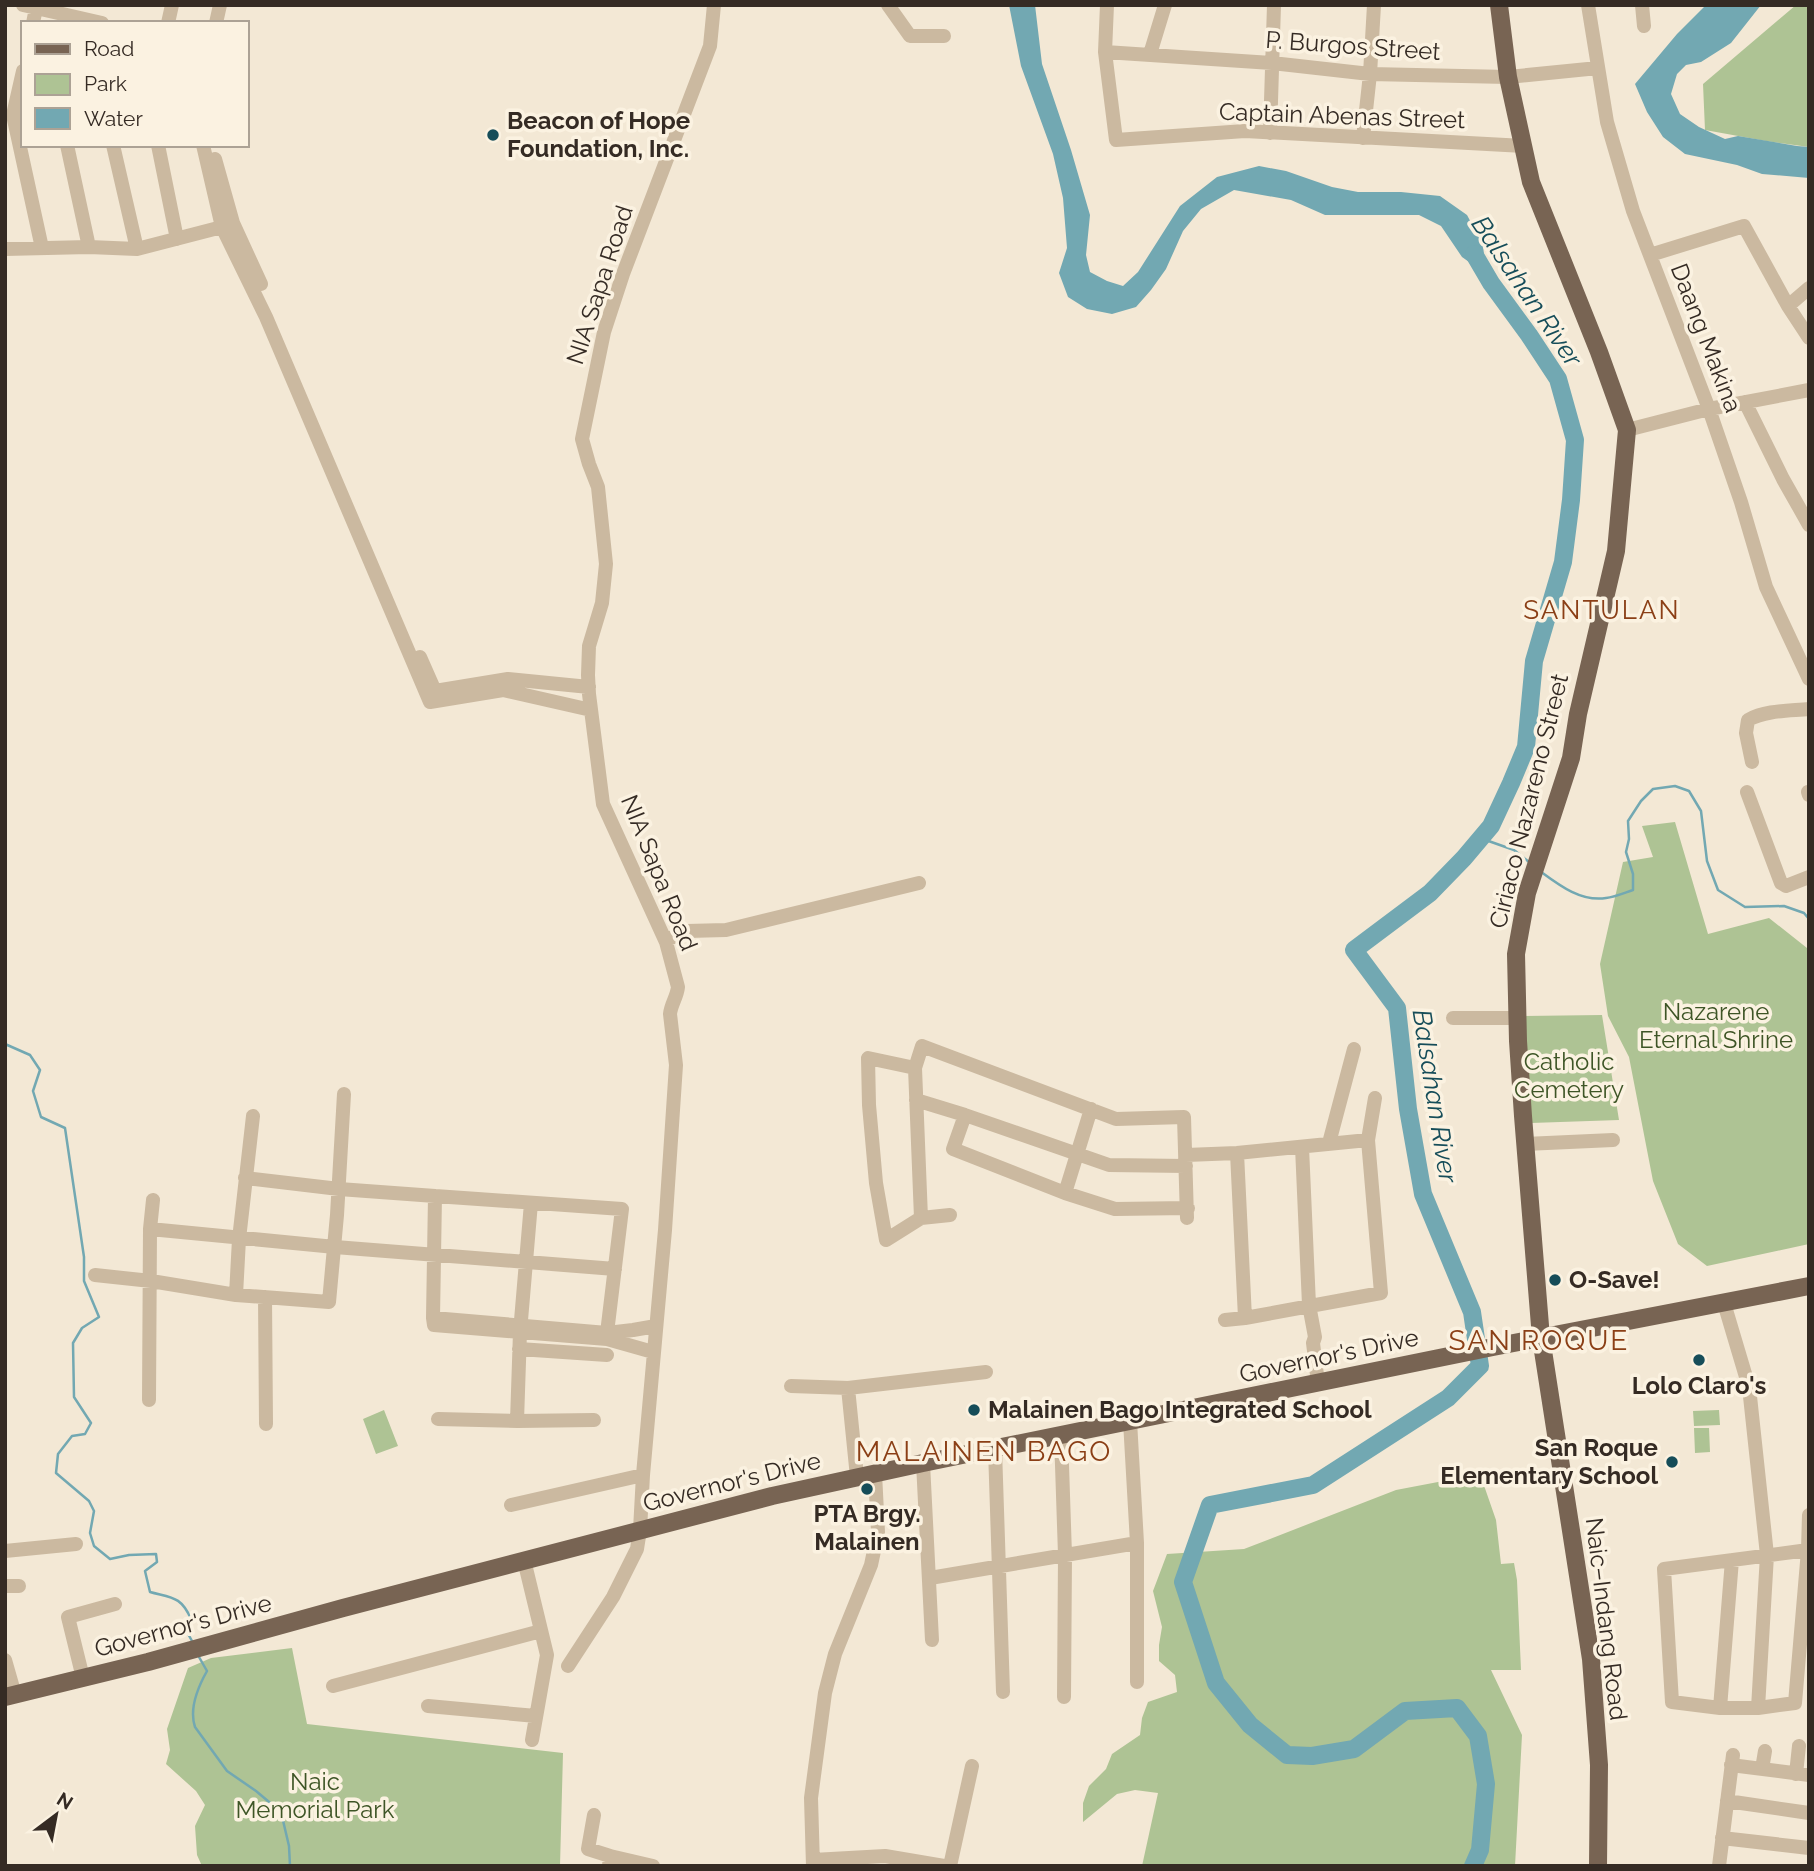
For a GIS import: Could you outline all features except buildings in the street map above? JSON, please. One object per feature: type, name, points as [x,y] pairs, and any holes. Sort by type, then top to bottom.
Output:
[{"type":"main road","name":"Ciriaco Nazareno Street","points":[[1499,5],[1508,77],[1531,182],[1627,430],[1616,551],[1578,714],[1571,758],[1535,869],[1521,920],[1516,954],[1525,1144],[1541,1338]]},
{"type":"main road","name":"Governor's Drive","points":[[10,1696],[772,1496],[1130,1421],[1321,1377],[1450,1356],[1809,1286]]},
{"type":"main road","name":"Naic–Indang Road","points":[[1541,1338],[1591,1659],[1599,1765],[1598,1866]]},
{"type":"street","name":"NIA Sapa Road","points":[[569,1666],[613,1597],[637,1549],[665,1230],[676,1065],[670,1007],[678,987],[666,940],[603,804],[591,710],[589,646],[603,603],[606,564],[598,487],[582,439],[604,332],[710,46],[714,5]]},
{"type":"street","points":[[888,5],[910,36],[944,36]]},
{"type":"street","points":[[1105,52],[1107,5]]},
{"type":"street","points":[[1150,54],[1165,5]]},
{"type":"street","points":[[1270,133],[1274,5]]},
{"type":"street","points":[[1363,138],[1374,5]]},
{"type":"street","name":"Daang Makina","points":[[1588,5],[1607,122],[1633,211],[1709,409],[1741,502],[1766,587],[1809,679]]},
{"type":"street","points":[[1642,5],[1643,26]]},
{"type":"street","points":[[31,12],[80,21]]},
{"type":"street","name":"P. Burgos Street","points":[[1105,52],[1272,63],[1370,74],[1508,77],[1598,68]]},
{"type":"street","name":"Captain Abenas Street","points":[[1105,52],[1116,139],[1245,131],[1524,145]]},
{"type":"street","points":[[21,80],[13,115],[42,248]]},
{"type":"street","points":[[67,147],[89,247]]},
{"type":"street","points":[[113,147],[137,249]]},
{"type":"street","points":[[158,147],[177,239]]},
{"type":"street","points":[[203,147],[222,227],[266,317],[432,696]]},
{"type":"street","points":[[213,147],[233,223],[269,301],[432,696]]},
{"type":"street","points":[[1650,255],[1744,226],[1788,306],[1809,338]]},
{"type":"street","points":[[5,248],[137,249],[222,227]]},
{"type":"street","points":[[1788,306],[1809,288]]},
{"type":"street","points":[[1627,430],[1709,409],[1809,390]]},
{"type":"street","points":[[1745,402],[1809,525]]},
{"type":"street","points":[[432,696],[517,687],[589,687]]},
{"type":"street","points":[[517,687],[591,710]]},
{"type":"street","points":[[1752,762],[1746,733],[1748,720],[1776,712],[1809,709]]},
{"type":"street","points":[[1747,792],[1781,883],[1786,886],[1809,877]]},
{"type":"street","points":[[666,940],[687,931],[726,930],[919,883]]},
{"type":"street","points":[[1453,1018],[1518,1018]]},
{"type":"street","points":[[921,1218],[915,1068],[922,1046],[1116,1119],[1184,1117],[1187,1213],[1115,1209],[1065,1193],[953,1149],[965,1115]]},
{"type":"street","points":[[1329,1143],[1354,1049]]},
{"type":"street","points":[[915,1068],[868,1058],[876,1183],[886,1240],[921,1218],[950,1215]]},
{"type":"street","points":[[95,1275],[236,1295],[329,1302],[344,1094]]},
{"type":"street","points":[[1225,1320],[1381,1293],[1368,1140],[1375,1098]]},
{"type":"street","points":[[916,1100],[1109,1165],[1186,1160],[1368,1140]]},
{"type":"street","points":[[1065,1193],[1091,1109]]},
{"type":"street","points":[[236,1295],[239,1239],[253,1116]]},
{"type":"street","points":[[1525,1144],[1613,1140]]},
{"type":"street","points":[[1303,1147],[1309,1305],[1315,1336],[1313,1343],[1321,1377]]},
{"type":"street","points":[[1237,1153],[1245,1318]]},
{"type":"street","points":[[245,1178],[339,1189],[622,1209],[607,1336]]},
{"type":"street","points":[[435,1196],[433,1325],[607,1336],[653,1352]]},
{"type":"street","points":[[149,1400],[150,1229],[153,1200]]},
{"type":"street","points":[[517,1421],[520,1329],[531,1203]]},
{"type":"street","points":[[150,1229],[434,1256],[615,1269]]},
{"type":"street","points":[[265,1297],[266,1424]]},
{"type":"street","points":[[1724,1303],[1749,1387],[1767,1556],[1758,1708]]},
{"type":"street","points":[[607,1336],[656,1326]]},
{"type":"street","points":[[519,1349],[607,1355]]},
{"type":"street","points":[[791,1386],[849,1388],[986,1372]]},
{"type":"street","points":[[849,1388],[856,1477]]},
{"type":"street","points":[[438,1419],[594,1420]]},
{"type":"street","points":[[1130,1421],[1137,1543],[1138,1682]]},
{"type":"street","points":[[1061,1435],[1065,1555],[1064,1698]]},
{"type":"street","points":[[995,1448],[1003,1692]]},
{"type":"street","points":[[923,1463],[932,1640]]},
{"type":"street","points":[[875,1473],[878,1532],[872,1565],[835,1654],[825,1693],[811,1798],[813,1863],[885,1856],[944,1866]]},
{"type":"street","points":[[511,1505],[643,1475]]},
{"type":"street","points":[[1808,1550],[1664,1569],[1672,1702],[1720,1708],[1758,1708],[1795,1703],[1808,1550],[1809,1515]]},
{"type":"street","points":[[930,1578],[1137,1543]]},
{"type":"street","points":[[5,1551],[76,1544]]},
{"type":"street","points":[[524,1560],[547,1655],[531,1741]]},
{"type":"street","points":[[1720,1708],[1732,1560]]},
{"type":"street","points":[[83,1678],[68,1617],[115,1604]]},
{"type":"street","points":[[332,1686],[541,1631]]},
{"type":"street","points":[[5,1660],[10,1696]]},
{"type":"street","points":[[428,1706],[536,1716]]},
{"type":"street","points":[[1719,1866],[1732,1760],[1762,1769],[1802,1774],[1799,1746]]},
{"type":"street","points":[[1762,1769],[1765,1751]]},
{"type":"street","points":[[950,1866],[972,1766]]},
{"type":"street","points":[[1727,1801],[1809,1812]]},
{"type":"street","points":[[594,1815],[588,1849],[610,1861],[653,1866]]},
{"type":"street","points":[[1722,1838],[1809,1848]]},
{"type":"green space","points":[[1796,5],[1809,5],[1809,147],[1705,130],[1703,84]]},
{"type":"green space","name":"Nazarene Eternal Shrine","points":[[1675,822],[1708,934],[1769,918],[1807,948],[1809,955],[1809,1244],[1707,1266],[1678,1244],[1653,1181],[1629,1057],[1608,1016],[1600,964],[1623,862],[1653,857],[1642,826]]},
{"type":"green space","name":"Catholic Cemetery","points":[[1602,1015],[1619,1120],[1531,1123],[1521,1016]]},
{"type":"green space","points":[[384,1410],[398,1446],[376,1454],[363,1419]]},
{"type":"green space","points":[[1719,1410],[1720,1425],[1694,1426],[1693,1411]]},
{"type":"green space","points":[[1694,1428],[1709,1428],[1710,1452],[1695,1453]]},
{"type":"green space","points":[[1480,1474],[1496,1520],[1501,1564],[1514,1563],[1517,1580],[1521,1670],[1491,1670],[1522,1735],[1515,1866],[1142,1866],[1158,1793],[1135,1790],[1117,1794],[1083,1822],[1083,1803],[1089,1786],[1106,1769],[1112,1754],[1140,1735],[1148,1702],[1177,1692],[1175,1675],[1159,1661],[1162,1627],[1153,1591],[1167,1554],[1244,1549],[1396,1490]]},
{"type":"green space","name":"Naic Memorial Park","points":[[292,1648],[307,1724],[563,1753],[560,1866],[202,1866],[197,1855],[195,1826],[205,1805],[196,1791],[166,1764],[170,1750],[167,1729],[188,1668],[211,1658]]},
{"type":"water","points":[[1009,5],[1035,5],[1042,64],[1090,215],[1086,255],[1090,272],[1123,286],[1138,272],[1180,206],[1217,177],[1259,166],[1358,192],[1440,196],[1467,215],[1483,245],[1486,274],[1462,257],[1441,226],[1419,215],[1325,215],[1291,200],[1234,190],[1201,209],[1183,231],[1166,269],[1136,307],[1112,314],[1087,309],[1068,297],[1059,273],[1067,248],[1063,198],[1053,154],[1021,66]]},
{"type":"water","points":[[1706,5],[1761,5],[1731,43],[1701,62],[1686,65],[1677,74],[1671,94],[1680,114],[1699,127],[1725,139],[1738,136],[1809,147],[1809,178],[1762,174],[1737,165],[1685,154],[1663,137],[1647,112],[1635,84],[1677,34]]},
{"type":"waterway","name":"Balsahan River","points":[[1473,1866],[1480,1850],[1486,1784],[1478,1736],[1457,1708],[1405,1711],[1354,1749],[1312,1756],[1287,1755],[1250,1725],[1216,1683],[1183,1582],[1210,1505],[1313,1485],[1448,1398],[1480,1366],[1472,1312],[1423,1194],[1408,1109],[1397,1008],[1354,950],[1430,893],[1491,826],[1526,747],[1534,661],[1563,562],[1575,440],[1558,379],[1474,254]]},
{"type":"waterway","points":[[1540,871],[1579,895],[1597,899],[1633,890],[1633,874],[1626,852],[1629,839],[1628,821],[1653,789],[1675,786],[1689,791],[1701,811],[1707,861],[1718,890],[1745,907],[1784,906],[1804,913],[1809,919]]},
{"type":"waterway","points":[[1480,838],[1514,850],[1529,862]]},
{"type":"waterway","points":[[5,1044],[30,1055],[40,1070],[33,1091],[41,1117],[65,1128],[84,1257],[84,1281],[99,1317],[82,1328],[73,1343],[74,1397],[91,1423],[85,1434],[72,1436],[58,1454],[56,1473],[89,1501],[94,1511],[90,1533],[94,1546],[110,1559],[156,1554],[157,1562],[145,1571],[150,1592],[175,1599],[183,1606],[191,1619],[187,1632],[192,1641]]},
{"type":"waterway","points":[[199,1657],[207,1671],[194,1706],[195,1727],[227,1771],[281,1812],[289,1846],[290,1866]]},
{"type":"place","name":"Beacon of Hope Foundation, Inc.","points":[[493,135]]},
{"type":"place","name":"O-Save!","points":[[1555,1280]]},
{"type":"place","name":"Lolo Claro's","points":[[1699,1360]]},
{"type":"place","name":"Malainen Bago Integrated School","points":[[974,1410]]},
{"type":"place","name":"San Roque Elementary School","points":[[1672,1462]]},
{"type":"place","name":"PTA Brgy. Malainen","points":[[867,1489]]},
{"type":"district","name":"SANTULAN","points":[[1602,610]]},
{"type":"district","name":"SAN ROQUE","points":[[1539,1340]]},
{"type":"district","name":"MALAINEN BAGO","points":[[984,1451]]}]
